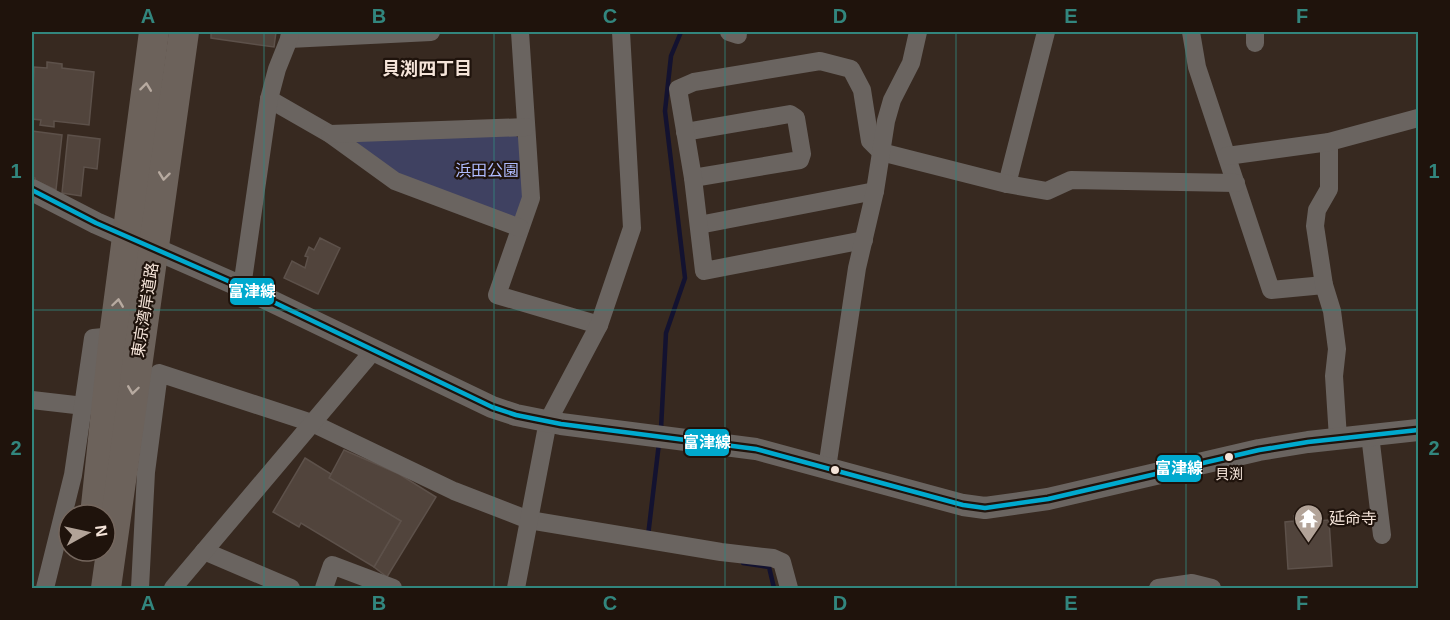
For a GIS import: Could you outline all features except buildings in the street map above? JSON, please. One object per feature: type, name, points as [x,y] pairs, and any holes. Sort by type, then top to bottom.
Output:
[{"type":"highway","name":"東京湾岸道路","points":[[96,503],[114,336],[154,32]]},
{"type":"highway","name":"東京湾岸道路","points":[[106,588],[184,32]]},
{"type":"highway","points":[[85,588],[88,563]]},
{"type":"street","points":[[242,287],[269,99],[289,35],[431,32]]},
{"type":"street","points":[[520,32],[531,198],[496,295],[599,325]]},
{"type":"street","points":[[516,588],[548,421],[599,325],[632,228],[621,32]]},
{"type":"street","points":[[827,468],[857,268],[875,191],[886,121],[892,100],[911,63],[918,32]]},
{"type":"street","points":[[1007,184],[1046,32]]},
{"type":"street","points":[[1191,32],[1197,67],[1270,290],[1324,285]]},
{"type":"street","points":[[864,240],[704,271],[693,178],[678,89],[694,82],[820,61],[852,69],[862,90],[870,141],[881,152],[1007,184],[1047,191],[1071,180],[1236,183]]},
{"type":"street","points":[[269,99],[330,134],[394,181],[520,228]]},
{"type":"street","points":[[685,132],[790,114],[796,118],[801,145],[800,160],[693,178]]},
{"type":"street","points":[[1227,156],[1329,142],[1419,118]]},
{"type":"street","points":[[330,134],[526,127]]},
{"type":"street","points":[[1329,142],[1329,189],[1317,210],[1315,226],[1337,349],[1334,376],[1338,438]]},
{"type":"street","points":[[32,190],[127,237],[242,287],[492,407],[516,415],[548,421],[756,449],[963,505],[985,508],[1048,500],[1258,450],[1338,438],[1419,430]]},
{"type":"street","points":[[699,225],[875,191]]},
{"type":"street","points":[[45,588],[73,476],[93,338],[114,336]]},
{"type":"street","points":[[173,588],[374,350]]},
{"type":"street","points":[[140,588],[146,472],[159,373],[312,423],[454,491],[529,520],[721,552],[772,558],[782,562],[789,588]]},
{"type":"street","points":[[32,400],[84,406]]},
{"type":"street","points":[[1370,435],[1382,535]]},
{"type":"street","points":[[204,551],[291,588]]},
{"type":"street","points":[[324,588],[332,565],[393,588]]},
{"type":"street","points":[[1158,588],[1192,583],[1212,588]]},
{"type":"green space","name":"浜田公園","points":[[513,134],[519,138],[525,196],[517,216],[511,218],[394,173],[355,141]]},
{"type":"waterway","points":[[661,429],[666,333],[685,278],[665,111],[671,56],[681,32]]},
{"type":"waterway","points":[[648,536],[659,443]]},
{"type":"waterway","points":[[743,563],[769,567],[774,588]]},
{"type":"transit line","name":"富津線","points":[[32,190],[96,223],[242,287],[492,407],[516,415],[561,424],[756,449],[963,505],[985,508],[1048,499],[1259,450],[1308,442],[1418,430]]},
{"type":"place","name":"貝渕","points":[[1229,457]]},
{"type":"place","name":"延命寺","points":[[1308,544]]},
{"type":"district","name":"貝渕四丁目","points":[[427,69]]}]
